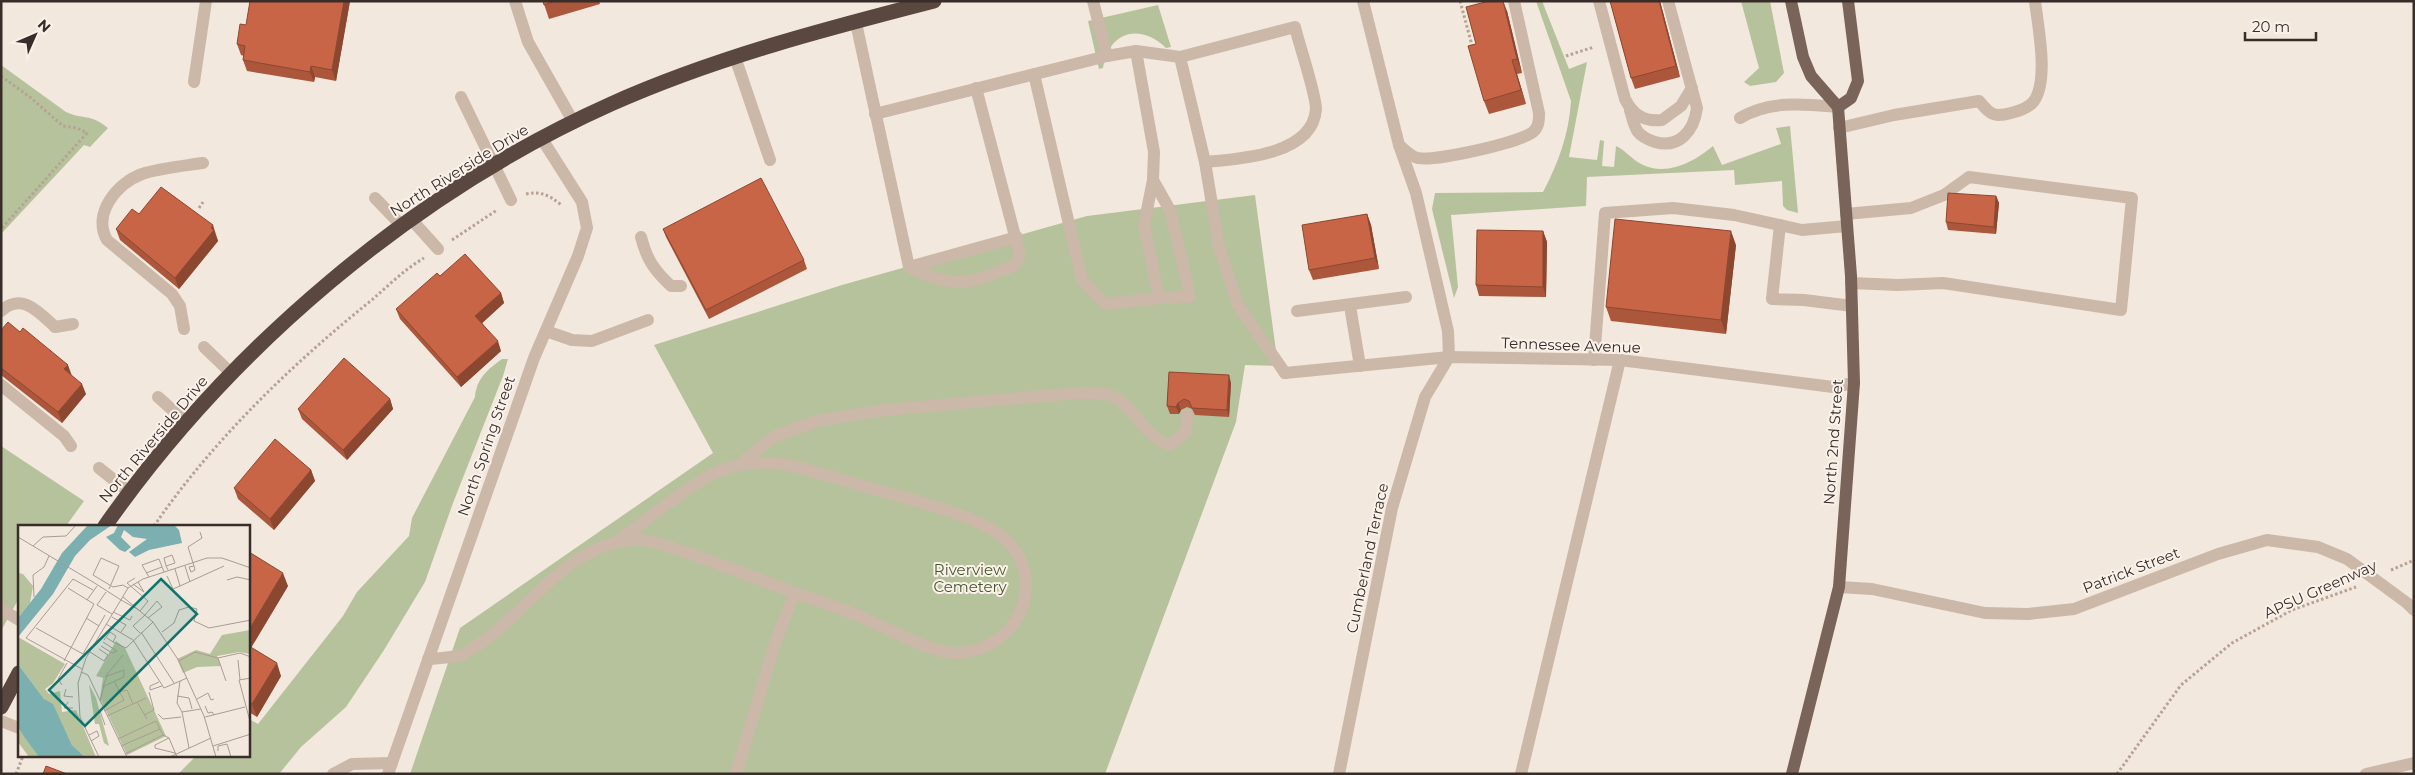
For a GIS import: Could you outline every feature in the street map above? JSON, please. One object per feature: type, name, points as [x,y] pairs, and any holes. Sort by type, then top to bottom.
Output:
[{"type":"highway","name":"North Riverside Drive","points":[[106,525],[129,492],[187,423],[232,374],[319,291],[407,222],[444,196],[542,139],[612,104],[735,57],[934,1]]},
{"type":"highway","points":[[1,707],[18,675]]},
{"type":"main road","points":[[1791,1],[1806,64],[1811,76],[1838,108],[1851,98],[1858,81],[1848,1]]},
{"type":"main road","name":"North 2nd Street","points":[[1792,774],[1839,587],[1854,383],[1851,284],[1838,108]]},
{"type":"street","points":[[194,82],[206,1]]},
{"type":"street","points":[[514,1],[528,42],[574,122]]},
{"type":"street","points":[[1093,1],[1107,56]]},
{"type":"street","points":[[1363,1],[1398,145],[1416,193],[1448,331],[1449,357]]},
{"type":"street","points":[[1398,145],[1415,158],[1427,159],[1446,157],[1521,138],[1534,132],[1539,124],[1539,113],[1514,1]]},
{"type":"street","points":[[1599,1],[1625,99],[1638,132],[1648,139],[1670,144],[1686,136],[1696,118],[1697,108],[1668,1]]},
{"type":"street","points":[[1839,128],[1894,115],[1979,101],[1989,113],[2000,116],[2023,110],[2034,102],[2041,88],[2036,1]]},
{"type":"street","points":[[856,23],[908,267]]},
{"type":"street","points":[[875,114],[1107,56],[1136,51],[1180,57],[1295,27],[1316,108],[1312,127],[1292,144],[1253,158],[1205,162],[1180,57]]},
{"type":"street","points":[[1136,51],[1154,152],[1153,180],[1144,225],[1159,298]]},
{"type":"street","points":[[735,57],[770,160]]},
{"type":"street","points":[[1034,74],[1082,280],[1105,304],[1159,298],[1190,297],[1171,212],[1153,180]]},
{"type":"street","points":[[908,267],[934,280],[958,283],[977,280],[1014,266],[1020,255],[1017,236],[976,88]]},
{"type":"street","points":[[1630,110],[1641,118],[1652,121],[1662,120],[1681,106],[1692,88]]},
{"type":"street","points":[[462,97],[511,200]]},
{"type":"street","points":[[1740,118],[1751,112],[1791,103],[1838,108]]},
{"type":"street","name":"North Spring Street","points":[[390,768],[534,358],[578,256],[587,228],[582,202],[542,139]]},
{"type":"street","name":"Tennessee Avenue","points":[[1205,162],[1219,246],[1238,305],[1285,373],[1449,357],[1620,360],[1833,387],[1854,383]]},
{"type":"street","points":[[184,330],[180,306],[172,294],[107,240],[101,220],[112,197],[133,178],[143,174],[203,163]]},
{"type":"street","points":[[1594,360],[1605,213],[1673,208],[1734,215],[1802,230],[1911,208],[1944,195],[1969,177],[2132,198],[2120,310],[1943,283],[1898,285],[1851,284]]},
{"type":"street","points":[[374,198],[407,222],[438,249]]},
{"type":"street","points":[[1780,225],[1772,299],[1804,300],[1852,306]]},
{"type":"street","points":[[908,267],[1017,236]]},
{"type":"street","points":[[641,237],[646,255],[656,272],[672,286],[681,286]]},
{"type":"street","points":[[1297,311],[1406,298]]},
{"type":"street","points":[[1,311],[8,305],[16,303],[28,304],[55,326],[73,324]]},
{"type":"street","points":[[1350,306],[1360,366]]},
{"type":"street","points":[[546,330],[572,340],[592,341],[648,320]]},
{"type":"street","points":[[204,347],[232,374]]},
{"type":"street","name":"Cumberland Terrace","points":[[1339,774],[1392,508],[1425,397],[1449,357]]},
{"type":"street","points":[[1522,774],[1620,360]]},
{"type":"street","points":[[1,385],[64,436],[71,446]]},
{"type":"street","points":[[739,465],[774,437],[817,421],[885,410],[1078,393],[1108,395],[1118,399],[1157,441],[1170,445],[1186,432],[1187,415]]},
{"type":"street","points":[[158,397],[187,423]]},
{"type":"street","points":[[428,659],[461,655],[500,628],[544,585],[580,556],[609,543],[617,542],[636,539],[719,564],[866,619],[921,644],[954,654],[982,648],[1008,633],[1018,619],[1026,588],[1024,570],[1016,551],[998,533],[976,521],[946,510],[780,464],[739,465],[714,473],[617,542]]},
{"type":"street","points":[[99,468],[129,492]]},
{"type":"street","name":"Patrick Street","points":[[1839,587],[1872,590],[1985,613],[2028,614],[2074,609],[2218,554],[2267,540],[2318,547],[2346,559],[2414,610]]},
{"type":"street","points":[[736,774],[776,640],[795,592]]},
{"type":"street","points":[[1,609],[18,619]]},
{"type":"street","points":[[1,720],[18,728]]},
{"type":"street","points":[[2366,774],[2414,763]]},
{"type":"street","points":[[333,774],[352,764],[390,768]]},
{"type":"path","points":[[1460,1],[1476,59]]},
{"type":"path","points":[[1,76],[32,98],[63,126],[77,128],[87,133],[1,229]]},
{"type":"path","points":[[155,525],[225,439],[275,386],[348,319],[418,262],[511,200],[534,192],[555,199],[563,207]]},
{"type":"path","points":[[199,208],[204,202]]},
{"type":"path","name":"APSU Greenway","points":[[2117,774],[2180,685],[2232,643],[2292,610],[2375,579],[2399,565],[2414,560]]},
{"type":"path","points":[[16,774],[22,758]]},
{"type":"green space","points":[[1536,1],[1542,1],[1569,69],[1587,62],[1569,157],[1597,160],[1600,140],[1604,141],[1602,166],[1614,167],[1616,146],[1641,164],[1650,168],[1660,169],[1679,166],[1713,146],[1722,165],[1781,144],[1776,128],[1790,126],[1798,213],[1787,210],[1783,206],[1782,181],[1735,185],[1734,170],[1587,177],[1586,206],[1451,215],[1458,287],[1454,298],[1432,209],[1435,193],[1543,192],[1558,160],[1565,137],[1571,101]]},
{"type":"green space","points":[[1741,1],[1770,1],[1784,73],[1776,82],[1750,86],[1744,82],[1759,68]]},
{"type":"green space","points":[[1158,5],[1171,47],[1166,48],[1146,35],[1127,35],[1119,39],[1112,46],[1106,55],[1103,68],[1099,69],[1088,21]]},
{"type":"green space","points":[[1,65],[66,112],[91,118],[108,128],[90,147],[84,145],[1,234]]},
{"type":"green space","name":"Riverview Cemetery","points":[[1255,195],[1278,366],[1245,365],[1236,422],[1105,774],[410,774],[460,628],[713,453],[654,345],[842,285],[1087,216]]},
{"type":"green space","points":[[502,359],[508,359],[425,582],[384,650],[346,707],[301,747],[279,774],[178,774],[194,758],[250,758],[250,720],[258,724],[343,616],[357,592],[409,536],[412,518],[475,397],[480,380],[487,371]]},
{"type":"green space","points":[[1,446],[84,501],[67,525],[18,525],[18,600],[1,631]]},
{"type":"building","points":[[250,1],[344,1],[332,70],[311,66],[310,72],[243,60],[245,46],[237,44],[240,24],[246,25]]},
{"type":"building","points":[[543,1],[556,1],[544,5]]},
{"type":"building","points":[[1489,1],[1503,1],[1517,59],[1512,60],[1521,90],[1484,101],[1468,46],[1476,44],[1466,7]]},
{"type":"building","points":[[1610,1],[1659,1],[1676,66],[1631,78]]},
{"type":"building","points":[[761,178],[804,260],[706,310],[663,229]]},
{"type":"building","points":[[161,187],[213,225],[211,228],[214,230],[175,278],[116,229],[132,209],[139,214]]},
{"type":"building","points":[[1948,193],[1996,196],[1994,227],[1946,222]]},
{"type":"building","points":[[1367,214],[1375,258],[1309,270],[1302,225]]},
{"type":"building","points":[[1615,219],[1731,231],[1721,320],[1606,307]]},
{"type":"building","points":[[1477,230],[1543,231],[1543,287],[1476,285]]},
{"type":"building","points":[[465,254],[501,293],[475,316],[498,341],[457,377],[396,309],[437,273],[440,276]]},
{"type":"building","points":[[8,322],[20,332],[23,328],[68,365],[64,369],[82,384],[58,412],[1,368],[1,330]]},
{"type":"building","points":[[344,358],[390,399],[343,450],[298,409]]},
{"type":"building","points":[[1169,372],[1229,375],[1227,410],[1192,408],[1189,401],[1184,399],[1176,407],[1167,406]]},
{"type":"building","points":[[275,439],[311,470],[270,519],[234,488]]},
{"type":"building","points":[[250,553],[283,573],[250,628]]},
{"type":"building","points":[[250,647],[277,663],[252,704],[250,703]]},
{"type":"building","points":[[46,766],[67,774],[43,774]]}]
